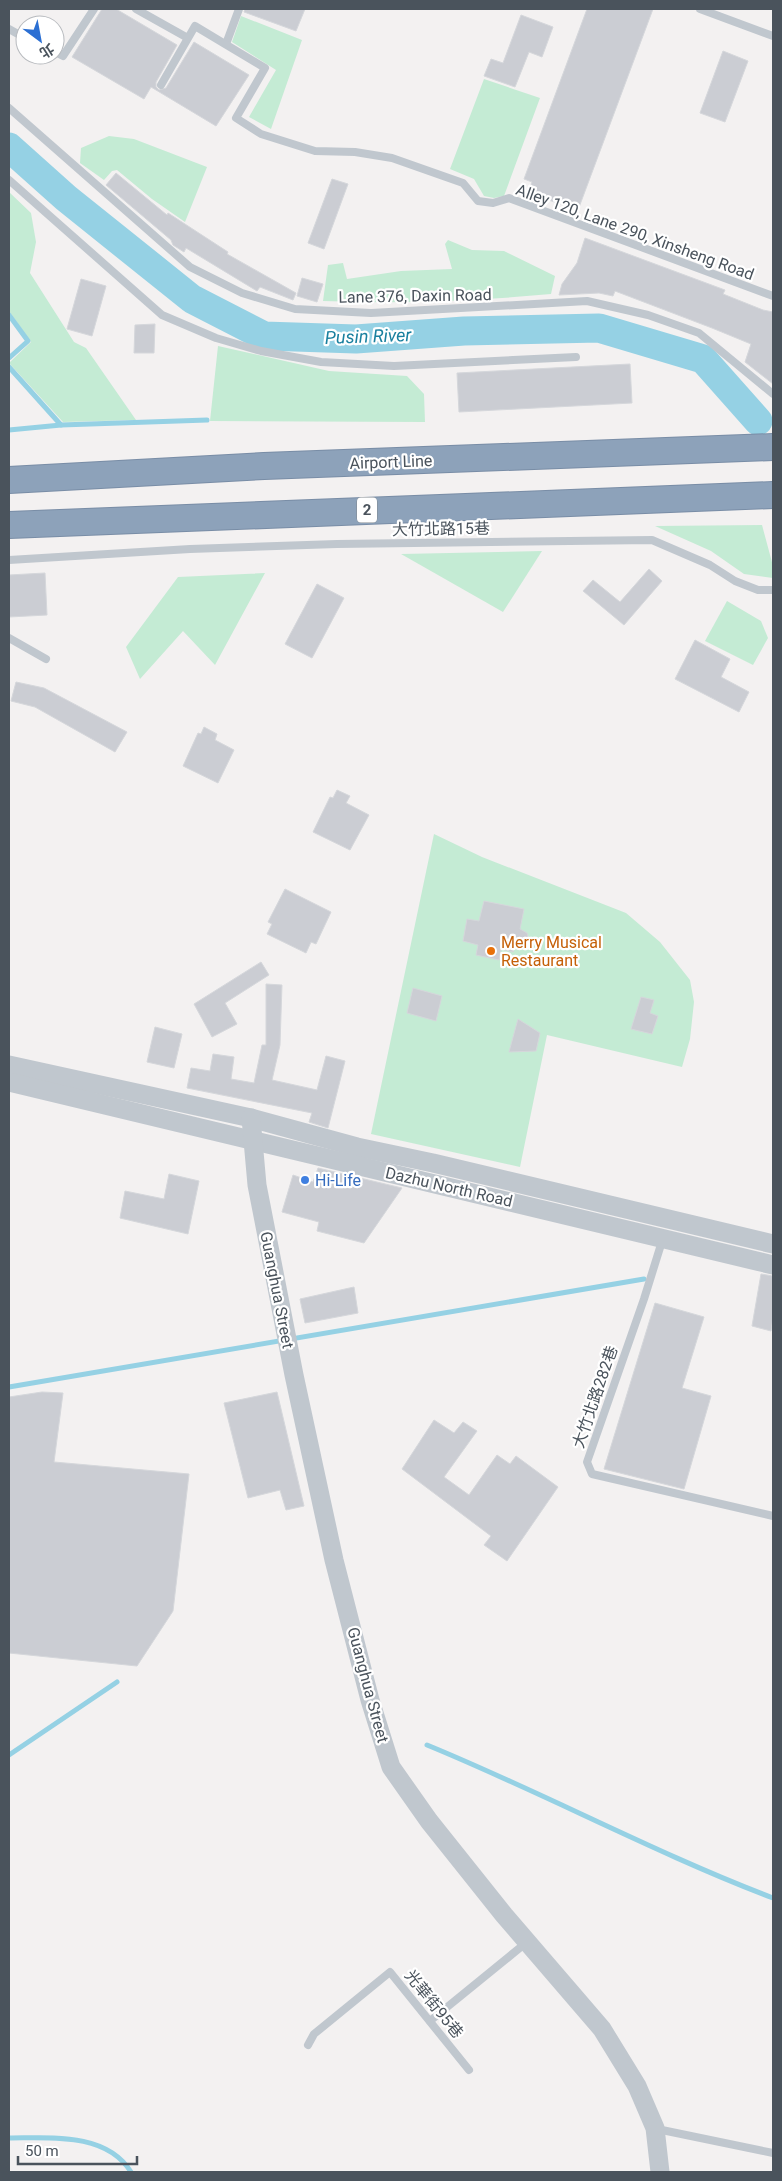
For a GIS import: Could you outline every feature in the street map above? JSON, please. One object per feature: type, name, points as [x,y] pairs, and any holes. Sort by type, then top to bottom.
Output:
[{"type":"highway","name":"Airport Line","points":[[9,480],[264,466],[773,447]]},
{"type":"highway","name":"2","points":[[9,525],[773,495]]},
{"type":"street","name":"Dazhu North Road","points":[[9,1064],[251,1118],[357,1147],[443,1165],[773,1244]]},
{"type":"street","name":"Dazhu North Road","points":[[9,1082],[252,1142],[430,1181],[773,1264]]},
{"type":"street","name":"Guanghua Street","points":[[251,1118],[257,1185],[278,1298],[317,1483],[370,1700],[390,1766],[429,1821],[527,1942],[602,2029],[637,2086],[655,2128],[660,2172]]},
{"type":"lane","points":[[65,53],[94,9]]},
{"type":"lane","points":[[136,9],[186,37],[161,85]]},
{"type":"lane","points":[[226,44],[239,9]]},
{"type":"lane","points":[[700,9],[773,36]]},
{"type":"lane","name":"Alley 120, Lane 290, Xinsheng Road","points":[[186,37],[195,26],[265,68],[236,118],[261,134],[315,151],[355,152],[392,158],[463,183],[478,202],[493,203],[509,198],[773,296]]},
{"type":"lane","name":"Lane 376, Daxin Road","points":[[9,108],[190,267],[242,293],[296,309],[371,313],[587,301],[648,315],[699,333],[773,394]]},
{"type":"lane","points":[[9,180],[162,315],[216,338],[261,351],[321,362],[394,366],[576,357]]},
{"type":"lane","name":"大竹北路15巷","points":[[9,560],[190,549],[328,544],[652,540],[710,565],[735,581],[758,590],[773,590]]},
{"type":"lane","points":[[9,638],[46,659]]},
{"type":"lane","name":"大竹北路282巷","points":[[663,1238],[644,1299],[586,1462],[592,1474],[773,1516]]},
{"type":"lane","points":[[430,2021],[527,1942]]},
{"type":"lane","name":"光華街95巷","points":[[308,2045],[314,2034],[390,1972],[469,2070]]},
{"type":"lane","points":[[655,2128],[773,2154]]},
{"type":"green space","points":[[241,16],[302,40],[271,129],[249,117],[276,70],[232,42]]},
{"type":"green space","points":[[484,79],[540,98],[504,196],[494,198],[484,196],[474,179],[450,169]]},
{"type":"green space","points":[[109,136],[134,139],[207,167],[185,222],[152,199],[117,170],[112,171],[104,180],[80,163],[81,148]]},
{"type":"green space","points":[[9,192],[31,213],[36,242],[30,273],[74,342],[86,348],[136,420],[63,422],[9,363],[31,342],[9,311]]},
{"type":"green space","points":[[448,240],[472,250],[504,251],[555,276],[551,294],[437,301],[323,301],[328,265],[343,263],[347,279],[401,271],[452,269],[445,244]]},
{"type":"green space","points":[[218,346],[329,371],[407,376],[424,394],[425,422],[210,421]]},
{"type":"green space","points":[[762,525],[773,566],[773,578],[744,574],[711,551],[655,526]]},
{"type":"green space","points":[[542,551],[503,612],[401,554]]},
{"type":"green space","points":[[265,573],[215,665],[183,631],[140,679],[126,647],[178,577]]},
{"type":"green space","points":[[727,601],[761,621],[768,638],[753,665],[705,641]]},
{"type":"green space","points":[[434,834],[482,857],[626,913],[660,942],[690,980],[694,1002],[690,1039],[682,1067],[547,1035],[520,1167],[371,1134]]},
{"type":"building","points":[[102,9],[116,9],[177,45],[156,82],[156,87],[159,90],[166,88],[194,42],[249,75],[216,126],[151,87],[144,99],[72,57]]},
{"type":"building","points":[[245,9],[305,9],[296,31],[244,12]]},
{"type":"building","points":[[587,9],[653,9],[578,210],[528,193],[532,182],[524,179]]},
{"type":"building","points":[[521,15],[553,27],[542,57],[529,52],[515,87],[484,76],[491,59],[503,63]]},
{"type":"building","points":[[723,51],[748,61],[725,122],[700,113]]},
{"type":"building","points":[[116,173],[167,215],[168,213],[228,252],[227,254],[296,293],[293,300],[260,287],[257,291],[186,248],[184,252],[173,245],[171,240],[106,185]]},
{"type":"building","points":[[332,179],[348,184],[324,249],[308,243]]},
{"type":"building","points":[[585,238],[725,290],[723,294],[763,310],[773,312],[773,384],[745,362],[751,344],[615,291],[613,296],[599,293],[559,295],[562,284],[577,263]]},
{"type":"building","points":[[302,278],[323,284],[317,302],[297,296]]},
{"type":"building","points":[[81,279],[106,286],[92,336],[67,329]]},
{"type":"building","points":[[155,324],[154,353],[134,353],[135,325]]},
{"type":"building","points":[[630,364],[632,403],[459,412],[457,373]]},
{"type":"building","points":[[649,569],[662,581],[624,625],[583,591],[593,580],[620,602]]},
{"type":"building","points":[[45,573],[47,615],[9,617],[9,575]]},
{"type":"building","points":[[317,584],[344,598],[312,658],[285,644]]},
{"type":"building","points":[[695,640],[730,659],[721,677],[749,692],[739,712],[675,679]]},
{"type":"building","points":[[16,682],[44,688],[127,732],[115,752],[35,707],[11,701]]},
{"type":"building","points":[[204,727],[217,734],[215,740],[234,750],[218,783],[183,766],[198,733],[201,734]]},
{"type":"building","points":[[337,790],[350,796],[346,803],[369,815],[350,850],[313,832],[330,797],[333,798]]},
{"type":"building","points":[[285,889],[331,912],[316,944],[311,942],[306,953],[267,934],[272,924],[268,922]]},
{"type":"building","points":[[484,901],[524,909],[520,929],[527,933],[529,940],[524,945],[515,946],[513,952],[501,949],[499,960],[476,955],[478,945],[463,941],[467,919],[479,921]]},
{"type":"building","points":[[261,962],[269,975],[225,1003],[237,1024],[212,1037],[194,1004]]},
{"type":"building","points":[[266,984],[282,985],[280,1045],[272,1080],[317,1090],[326,1056],[345,1061],[328,1128],[309,1122],[312,1113],[187,1088],[191,1068],[210,1071],[213,1054],[234,1057],[231,1079],[254,1083],[262,1045],[266,1045]]},
{"type":"building","points":[[413,988],[442,996],[436,1021],[407,1013]]},
{"type":"building","points":[[641,997],[654,1000],[650,1013],[658,1016],[652,1034],[631,1029]]},
{"type":"building","points":[[518,1019],[540,1033],[536,1051],[509,1052]]},
{"type":"building","points":[[155,1027],[182,1034],[174,1068],[147,1062]]},
{"type":"building","points":[[318,1168],[402,1188],[364,1243],[317,1231],[319,1222],[282,1212],[293,1175],[313,1182]]},
{"type":"building","points":[[169,1174],[199,1181],[188,1234],[120,1218],[125,1191],[164,1199]]},
{"type":"building","points":[[761,1274],[773,1276],[771,1331],[752,1326]]},
{"type":"building","points":[[354,1287],[358,1313],[305,1323],[300,1299]]},
{"type":"building","points":[[655,1303],[704,1317],[682,1388],[711,1396],[684,1489],[604,1469]]},
{"type":"building","points":[[42,1392],[63,1393],[54,1462],[189,1474],[173,1611],[137,1666],[9,1653],[9,1397]]},
{"type":"building","points":[[277,1392],[304,1506],[286,1510],[280,1490],[248,1498],[224,1403]]},
{"type":"building","points":[[434,1420],[454,1433],[463,1422],[477,1431],[444,1477],[469,1495],[497,1455],[510,1464],[516,1456],[558,1487],[507,1561],[484,1545],[491,1536],[402,1469]]},
{"type":"waterway","name":"Pusin River","points":[[9,147],[66,198],[192,299],[264,336],[356,339],[464,331],[599,328],[703,359],[758,421]]},
{"type":"waterway","points":[[9,315],[28,341],[9,358]]},
{"type":"waterway","points":[[9,367],[61,425],[207,420]]},
{"type":"waterway","points":[[9,430],[61,425]]},
{"type":"waterway","points":[[9,1387],[644,1279]]},
{"type":"waterway","points":[[9,1755],[117,1682]]},
{"type":"waterway","points":[[427,1745],[686,1862],[773,1898]]},
{"type":"waterway","points":[[9,2138],[59,2138],[92,2144],[107,2150],[120,2159],[131,2172]]},
{"type":"place","name":"Merry Musical Restaurant","points":[[491,951]]},
{"type":"place","name":"Hi-Life","points":[[305,1180]]}]
